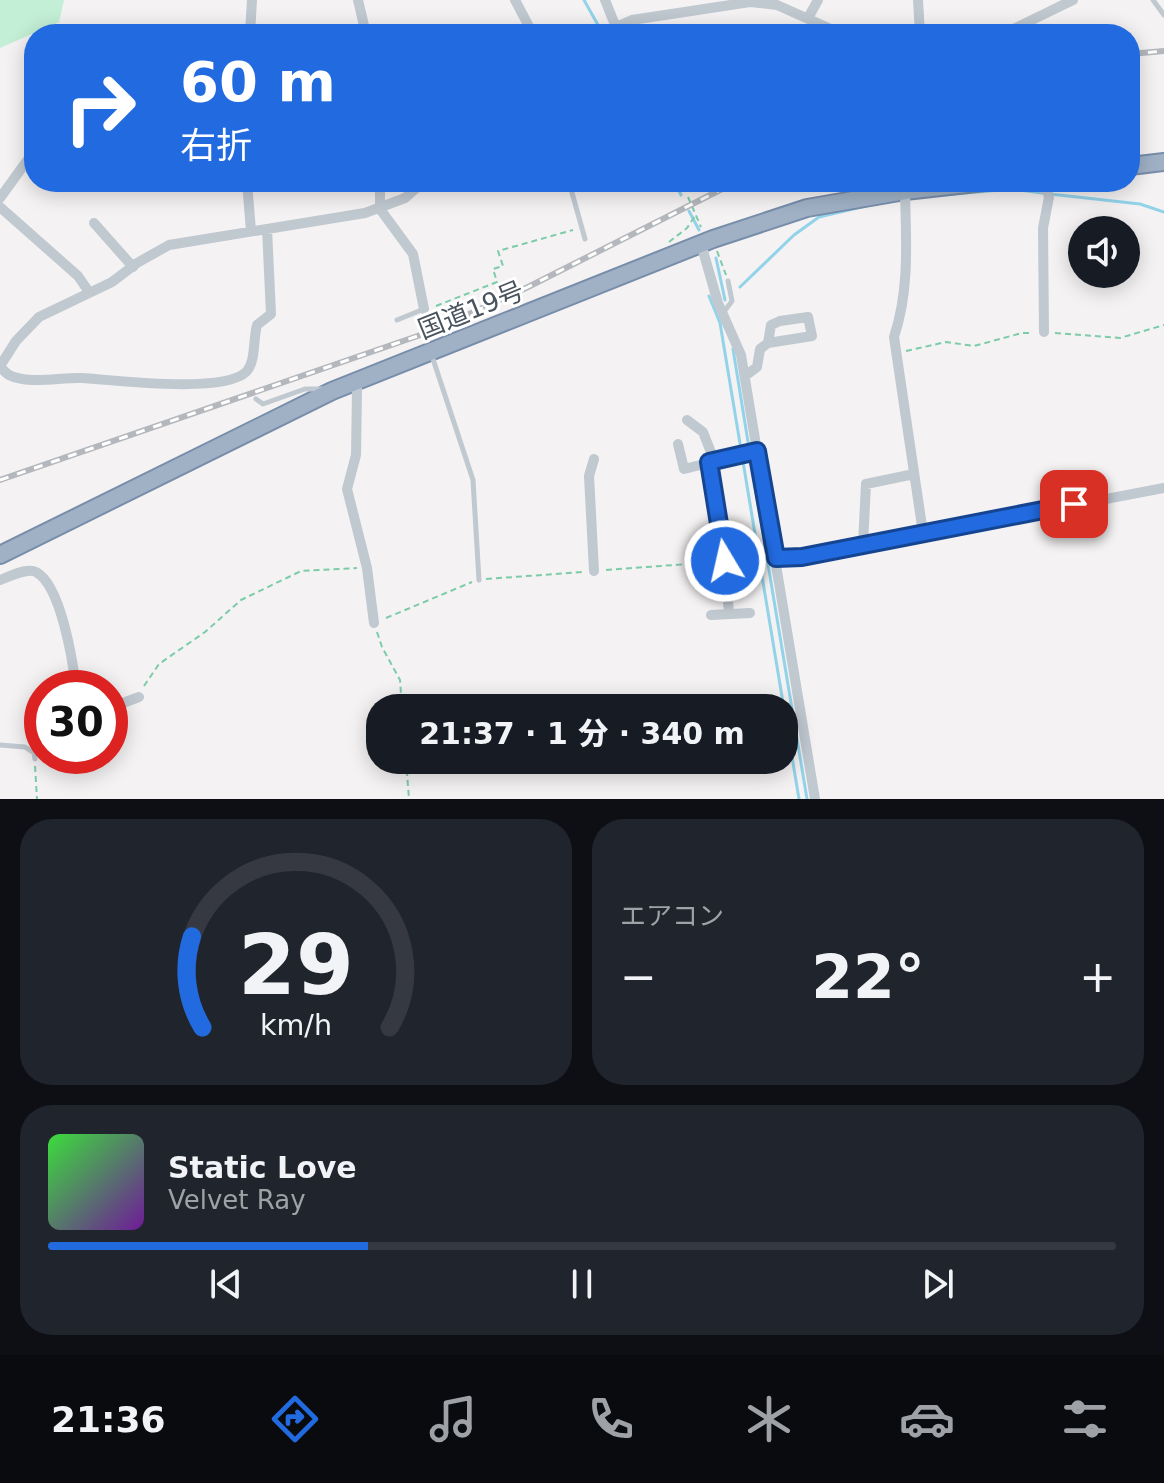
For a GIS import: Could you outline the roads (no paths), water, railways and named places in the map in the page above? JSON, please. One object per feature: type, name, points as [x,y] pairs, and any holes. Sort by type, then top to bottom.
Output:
[{"type":"highway","points":[[1140,165],[1164,162]]},
{"type":"highway","name":"国道19号","points":[[0,555],[354,382],[707,242],[807,208],[899,192]]},
{"type":"street","points":[[251,24],[252,0]]},
{"type":"street","points":[[358,0],[364,24]]},
{"type":"street","points":[[515,0],[528,24]]},
{"type":"street","points":[[605,0],[607,24]]},
{"type":"street","points":[[692,0],[695,12]]},
{"type":"street","points":[[808,18],[818,0]]},
{"type":"street","points":[[918,0],[919,24]]},
{"type":"street","points":[[1023,24],[1070,1]]},
{"type":"street","points":[[625,24],[642,17],[763,2],[821,24]]},
{"type":"street","points":[[0,198],[24,165]]},
{"type":"street","points":[[248,192],[251,231]]},
{"type":"street","points":[[380,192],[380,209],[413,254],[424,309]]},
{"type":"street","points":[[267,229],[271,314],[257,325],[250,366],[244,374],[212,382],[134,384],[82,378],[24,378],[7,374],[0,366],[16,341],[39,317],[112,282],[169,245],[380,209],[412,192]]},
{"type":"street","points":[[905,192],[907,266],[902,314],[894,337],[923,533]]},
{"type":"street","points":[[1044,332],[1043,228],[1047,192]]},
{"type":"street","points":[[0,207],[78,276],[89,292]]},
{"type":"street","points":[[94,223],[133,267]]},
{"type":"street","points":[[707,242],[722,314],[741,355],[815,799]]},
{"type":"street","points":[[745,376],[757,367],[760,349],[768,343]]},
{"type":"street","points":[[354,382],[357,389],[356,455],[347,485],[367,568],[374,623]]},
{"type":"street","points":[[687,420],[703,432],[711,461],[729,614]]},
{"type":"street","points":[[678,444],[684,469],[757,451]]},
{"type":"street","points":[[594,459],[589,476],[594,571]]},
{"type":"street","points":[[863,545],[866,484],[914,474]]},
{"type":"street","points":[[776,558],[802,557],[1164,488]]},
{"type":"street","points":[[0,580],[28,570],[43,578],[58,607],[73,670]]},
{"type":"street","points":[[711,615],[750,613]]},
{"type":"street","points":[[128,699],[139,697]]},
{"type":"lane","points":[[1153,0],[1164,15]]},
{"type":"lane","points":[[572,192],[585,239]]},
{"type":"lane","points":[[722,314],[732,301],[728,281]]},
{"type":"lane","points":[[397,320],[424,309]]},
{"type":"lane","points":[[431,351],[473,480],[479,580]]},
{"type":"lane","points":[[212,382],[218,385],[244,382]]},
{"type":"lane","points":[[256,399],[263,404],[305,389],[316,387],[332,391]]},
{"type":"lane","points":[[0,745],[24,747]]},
{"type":"waterway","points":[[584,0],[597,24]]},
{"type":"waterway","points":[[930,196],[977,192]]},
{"type":"waterway","points":[[1034,192],[1042,193]]},
{"type":"waterway","points":[[1050,194],[1140,204],[1164,212]]},
{"type":"waterway","points":[[740,287],[794,235],[819,217],[870,205]]},
{"type":"waterway","points":[[689,211],[699,230]]},
{"type":"waterway","points":[[716,258],[725,300]]},
{"type":"waterway","points":[[709,296],[720,323],[799,799]]},
{"type":"waterway","points":[[733,349],[749,448]]},
{"type":"waterway","points":[[750,456],[807,799]]},
{"type":"railway","points":[[1140,53],[1164,51]]},
{"type":"railway","points":[[0,480],[432,331],[528,287],[716,192]]}]
